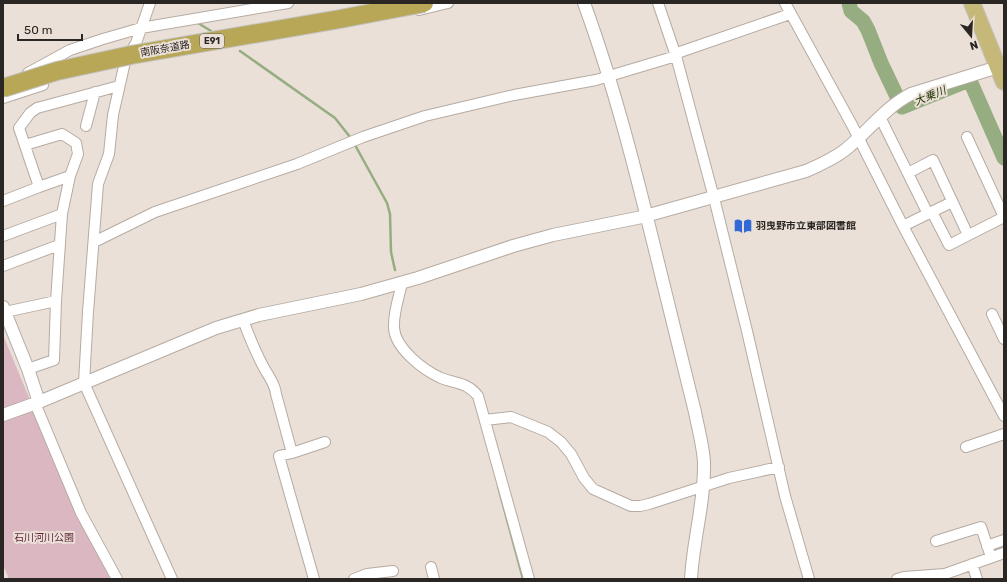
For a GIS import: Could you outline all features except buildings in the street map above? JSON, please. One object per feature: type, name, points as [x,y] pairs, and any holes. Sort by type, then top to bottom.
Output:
[{"type":"highway","name":"南阪奈道路","points":[[3,83],[56,66],[130,49],[339,14],[390,3]]},
{"type":"highway","name":"南阪奈道路","points":[[3,87],[57,71],[131,55],[424,3]]},
{"type":"highway","points":[[972,3],[1001,66],[1004,82]]},
{"type":"street","points":[[150,3],[136,42],[126,62],[119,86],[108,154],[98,184],[84,383],[172,579]]},
{"type":"street","points":[[3,87],[70,50],[102,38],[141,28],[288,3]]},
{"type":"street","points":[[3,98],[80,72],[126,62],[384,17],[448,3]]},
{"type":"street","points":[[584,3],[610,76],[689,386],[704,460],[702,504],[692,556],[691,579]]},
{"type":"street","points":[[658,3],[676,56],[714,198],[785,496],[809,579]]},
{"type":"street","points":[[785,3],[852,125],[903,226],[1004,416]]},
{"type":"street","points":[[94,242],[155,212],[297,164],[363,137],[425,116],[514,95],[596,80],[676,56],[680,52],[790,14]]},
{"type":"street","points":[[3,415],[34,404],[216,328],[259,315],[361,294],[520,244],[553,235],[609,225],[646,216],[806,171],[824,164],[845,150],[880,117],[899,101],[911,94],[1001,66]]},
{"type":"street","points":[[39,187],[19,128],[30,112],[37,108],[119,86]]},
{"type":"street","points":[[86,126],[95,92]]},
{"type":"street","points":[[880,117],[908,173],[949,245],[1004,217],[967,137]]},
{"type":"street","points":[[25,145],[62,134],[76,143],[78,154],[70,176],[62,214],[59,245],[54,360],[28,370]]},
{"type":"street","points":[[908,173],[933,160],[968,235]]},
{"type":"street","points":[[3,200],[70,176]]},
{"type":"street","points":[[903,226],[952,202]]},
{"type":"street","points":[[3,236],[62,214]]},
{"type":"street","points":[[3,266],[59,245]]},
{"type":"street","points":[[402,282],[394,322],[394,329],[398,340],[407,354],[424,368],[441,378],[466,385],[474,390],[478,396],[529,579]]},
{"type":"street","points":[[56,301],[4,309],[28,370],[34,404],[80,513],[117,579]]},
{"type":"street","points":[[992,314],[1001,325],[1004,339]]},
{"type":"street","points":[[243,320],[252,345],[276,388],[276,394],[292,453]]},
{"type":"street","points":[[485,420],[511,417],[548,432],[561,442],[571,454],[584,478],[593,489],[631,506],[649,504],[729,478],[779,467]]},
{"type":"street","points":[[966,447],[1004,434]]},
{"type":"street","points":[[314,579],[279,456],[325,442]]},
{"type":"street","points":[[936,541],[981,527],[991,557]]},
{"type":"street","points":[[987,546],[1004,540]]},
{"type":"street","points":[[902,578],[946,577],[972,564],[1004,553]]},
{"type":"street","points":[[972,564],[977,579]]},
{"type":"street","points":[[431,567],[434,579]]},
{"type":"street","points":[[354,579],[367,574],[393,571]]},
{"type":"green space","name":"石川河川公園","points":[[3,335],[35,412],[113,579],[9,579],[3,565]]},
{"type":"waterway","name":"大乗川","points":[[849,3],[851,11],[863,21],[868,30],[881,63],[902,107],[964,82],[971,83],[1004,158]]},
{"type":"waterway","points":[[198,23],[211,31]]},
{"type":"waterway","points":[[240,51],[335,118],[350,137]]},
{"type":"waterway","points":[[355,145],[387,203],[390,214],[391,252],[395,270]]},
{"type":"waterway","points":[[498,486],[523,579]]},
{"type":"place","name":"羽曳野市立東部図書館","points":[[743,226]]}]
